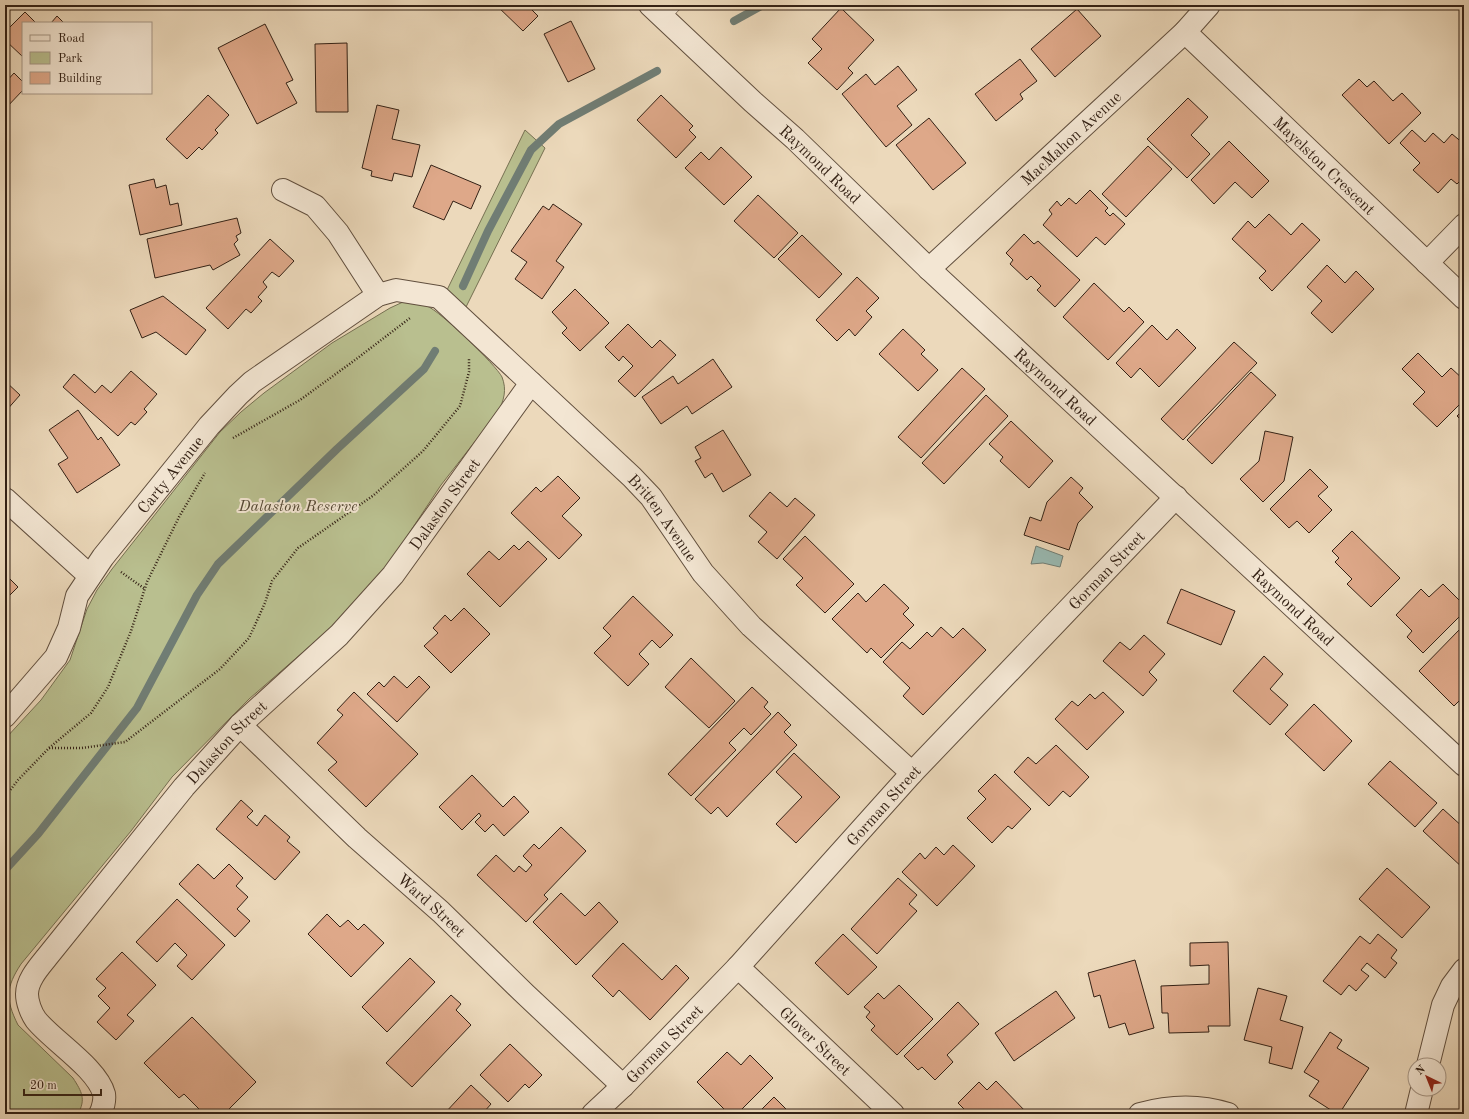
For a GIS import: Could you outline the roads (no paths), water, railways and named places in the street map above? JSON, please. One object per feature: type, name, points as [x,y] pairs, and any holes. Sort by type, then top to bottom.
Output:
[{"type":"street","name":"MacMahon Avenue","points":[[929,269],[1185,32],[1209,5]]},
{"type":"street","name":"Raymond Road","points":[[663,9],[753,102],[795,140],[929,269],[1464,765]]},
{"type":"street","name":"Mayelston Crescent","points":[[1185,32],[1464,298]]},
{"type":"street","points":[[283,190],[315,206],[387,293]]},
{"type":"street","points":[[1427,263],[1464,225]]},
{"type":"street","name":"Britten Avenue","points":[[387,293],[439,297],[632,477],[651,497],[703,573],[751,626],[912,773]]},
{"type":"street","name":"Carty Avenue","points":[[5,716],[56,657],[68,628],[77,596],[103,557],[209,426],[252,382],[387,293]]},
{"type":"street","name":"Dalaston Street","points":[[100,1114],[104,1094],[97,1079],[35,1019],[29,1006],[27,993],[30,980],[184,788],[240,725],[339,635],[393,575],[531,383]]},
{"type":"street","name":"Gorman Street","points":[[593,1114],[623,1086],[738,967],[912,773],[1176,497]]},
{"type":"street","points":[[5,499],[90,576]]},
{"type":"street","name":"Ward Street","points":[[240,725],[357,838],[441,912],[524,994],[623,1086]]},
{"type":"street","name":"Glover Street","points":[[738,967],[894,1114]]},
{"type":"street","points":[[1430,1057],[1443,1005],[1452,986],[1464,970]]},
{"type":"street","points":[[1416,1114],[1420,1097]]},
{"type":"street","points":[[1140,1114],[1178,1107],[1204,1108],[1228,1114]]},
{"type":"water","points":[[1036,546],[1063,556],[1060,567],[1043,563],[1031,564]]},
{"type":"waterway","points":[[734,21],[763,5]]},
{"type":"waterway","points":[[463,286],[488,231],[531,150],[559,124],[657,71]]},
{"type":"waterway","points":[[5,870],[38,834],[137,708],[197,595],[218,564],[337,449],[424,369],[435,351]]},
{"type":"park label","name":"Dalaston Reserve","points":[[298,505]]}]
